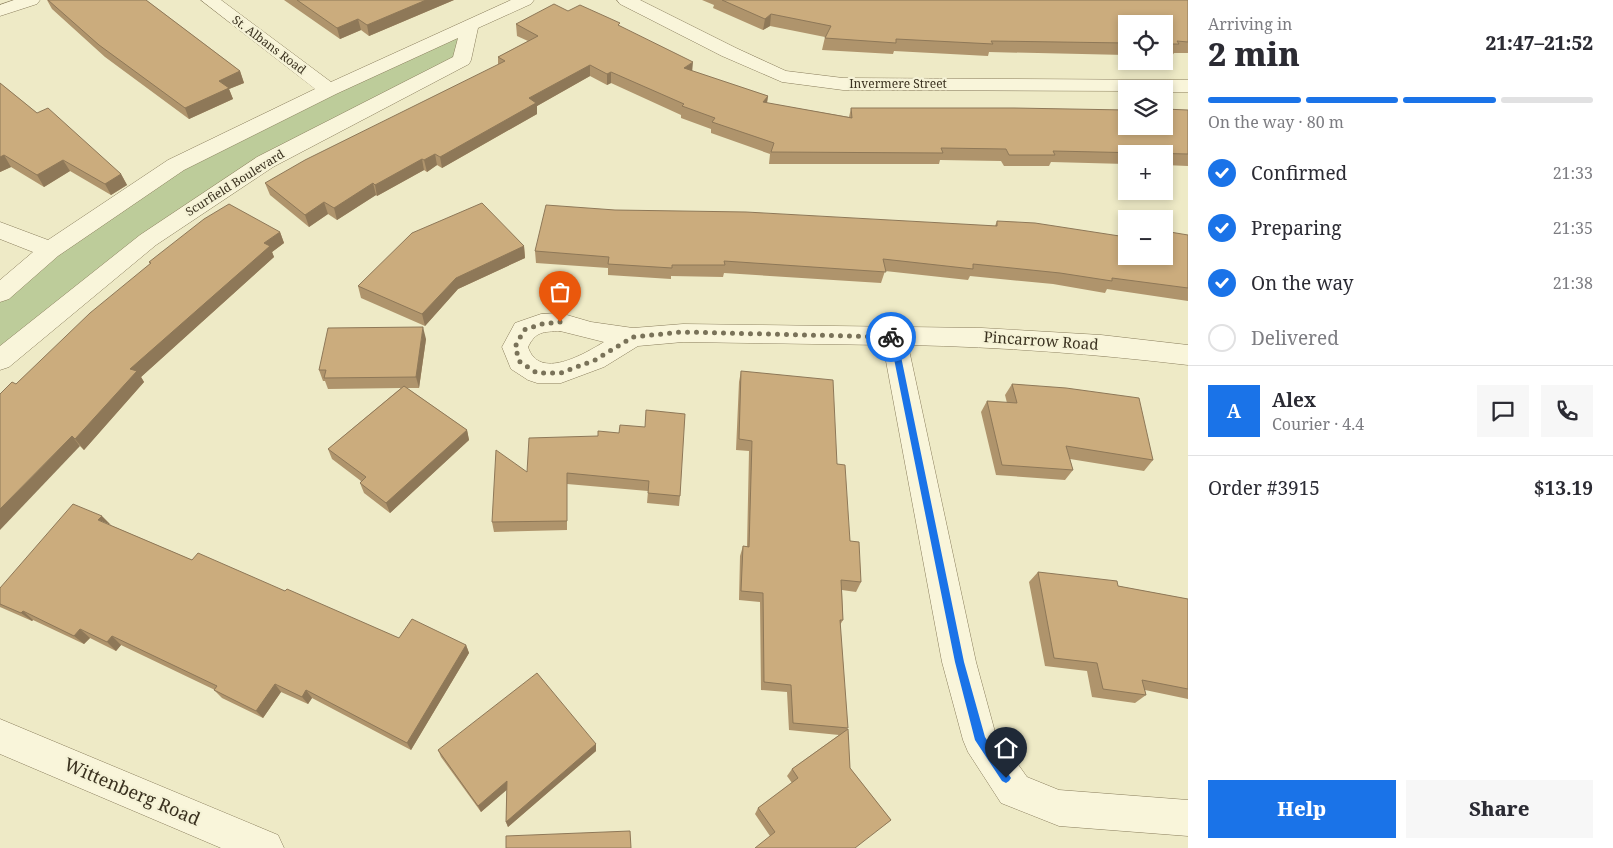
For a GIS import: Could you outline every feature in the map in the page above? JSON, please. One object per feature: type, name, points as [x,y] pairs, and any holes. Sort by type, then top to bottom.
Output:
[{"type":"street","points":[[0,11],[31,0]]},
{"type":"street","name":"St. Albans Road","points":[[210,0],[329,90]]},
{"type":"street","points":[[0,293],[50,250],[176,165],[329,90],[525,0]]},
{"type":"street","name":"Invermere Street","points":[[626,0],[729,52],[782,76],[843,84],[1188,86]]},
{"type":"street","name":"Scurfield Boulevard","points":[[0,360],[148,240],[264,162],[462,60],[470,25]]},
{"type":"street","points":[[0,230],[50,250]]},
{"type":"street","name":"Pincarrow Road","points":[[633,337],[682,332],[982,337],[1101,345],[1188,355]]},
{"type":"street","points":[[894,337],[960,662],[980,740],[1014,790],[1059,808],[1188,818]]},
{"type":"street","name":"Wittenberg Road","points":[[0,736],[265,848]]},
{"type":"green space","points":[[470,25],[462,60],[265,162],[0,360],[0,293],[176,165]]},
{"type":"building","points":[[48,0],[146,0],[240,71],[219,81],[229,88],[185,108],[99,45]]},
{"type":"building","points":[[297,0],[426,0],[367,25],[358,19],[337,28]]},
{"type":"building","points":[[722,0],[1188,0],[1188,42],[1177,41],[1179,44],[1173,44],[1173,15],[1118,15],[1118,43],[991,41],[993,44],[896,39],[896,43],[825,38],[831,26],[771,14],[765,19]]},
{"type":"building","points":[[554,4],[568,11],[580,5],[620,23],[618,25],[693,62],[684,68],[768,96],[763,102],[852,118],[851,108],[1118,110],[1118,135],[1173,135],[1173,109],[1188,110],[1188,154],[1173,154],[1173,145],[1118,145],[1118,152],[1053,151],[1055,155],[1009,155],[1006,149],[941,148],[943,153],[771,152],[774,143],[712,122],[715,118],[682,106],[684,104],[611,72],[607,74],[590,65],[529,98],[536,103],[440,157],[435,154],[424,160],[422,159],[375,185],[373,183],[334,208],[324,202],[305,215],[265,183],[305,160],[505,61],[498,57],[538,36],[516,24]]},
{"type":"building","points":[[0,83],[37,113],[48,108],[121,174],[105,184],[63,160],[37,175],[4,155],[0,157]]},
{"type":"building","points":[[482,203],[524,246],[456,278],[422,314],[358,286],[412,233]]},
{"type":"building","points":[[229,204],[280,232],[264,243],[270,246],[130,369],[137,371],[75,439],[72,436],[0,509],[0,394],[12,382],[16,384],[90,313],[151,263],[149,262],[204,219]]},
{"type":"building","points":[[546,205],[615,210],[746,212],[997,226],[997,221],[1035,223],[1118,236],[1118,265],[1173,265],[1173,232],[1188,235],[1188,288],[1112,278],[1112,281],[1060,273],[973,264],[973,269],[883,259],[886,272],[724,261],[725,265],[672,265],[672,268],[608,264],[609,257],[535,251]]},
{"type":"building","points":[[423,327],[416,377],[324,378],[326,370],[319,370],[328,328]]},
{"type":"building","points":[[741,371],[833,380],[837,464],[845,465],[850,541],[859,542],[861,582],[841,580],[843,620],[840,620],[848,728],[793,723],[791,685],[764,682],[763,593],[741,591],[743,546],[749,547],[752,441],[739,439]]},
{"type":"building","points":[[1012,384],[1066,388],[1139,398],[1153,460],[1066,446],[1073,470],[1002,465],[987,401],[1017,403]]},
{"type":"building","points":[[404,386],[467,430],[386,503],[360,483],[366,477],[328,449]]},
{"type":"building","points":[[646,410],[685,414],[680,496],[648,493],[649,481],[567,473],[567,521],[492,522],[496,450],[527,472],[529,438],[598,436],[598,431],[619,433],[620,425],[645,427]]},
{"type":"building","points":[[73,504],[102,516],[98,520],[192,560],[198,553],[285,591],[287,589],[399,638],[412,619],[466,645],[407,743],[306,690],[302,697],[275,684],[256,711],[214,690],[217,686],[112,636],[107,642],[80,629],[74,636],[23,611],[21,613],[0,604],[0,588]]},
{"type":"building","points":[[1038,572],[1117,581],[1118,586],[1188,599],[1188,689],[1142,680],[1146,695],[1103,689],[1097,663],[1054,658]]},
{"type":"building","points":[[537,673],[596,744],[506,822],[507,781],[478,806],[438,750]]},
{"type":"building","points":[[848,729],[850,768],[891,820],[855,848],[755,848],[775,832],[758,808],[798,778],[792,769]]},
{"type":"building","points":[[630,831],[631,848],[506,848],[506,836]]},
{"type":"way so far","points":[[560,322],[541,324],[524,330],[515,347],[520,362],[537,373],[561,373],[595,360],[633,337],[682,332],[891,337]]},
{"type":"route","points":[[891,337],[894,337],[960,662],[980,740],[1006,778]]}]
